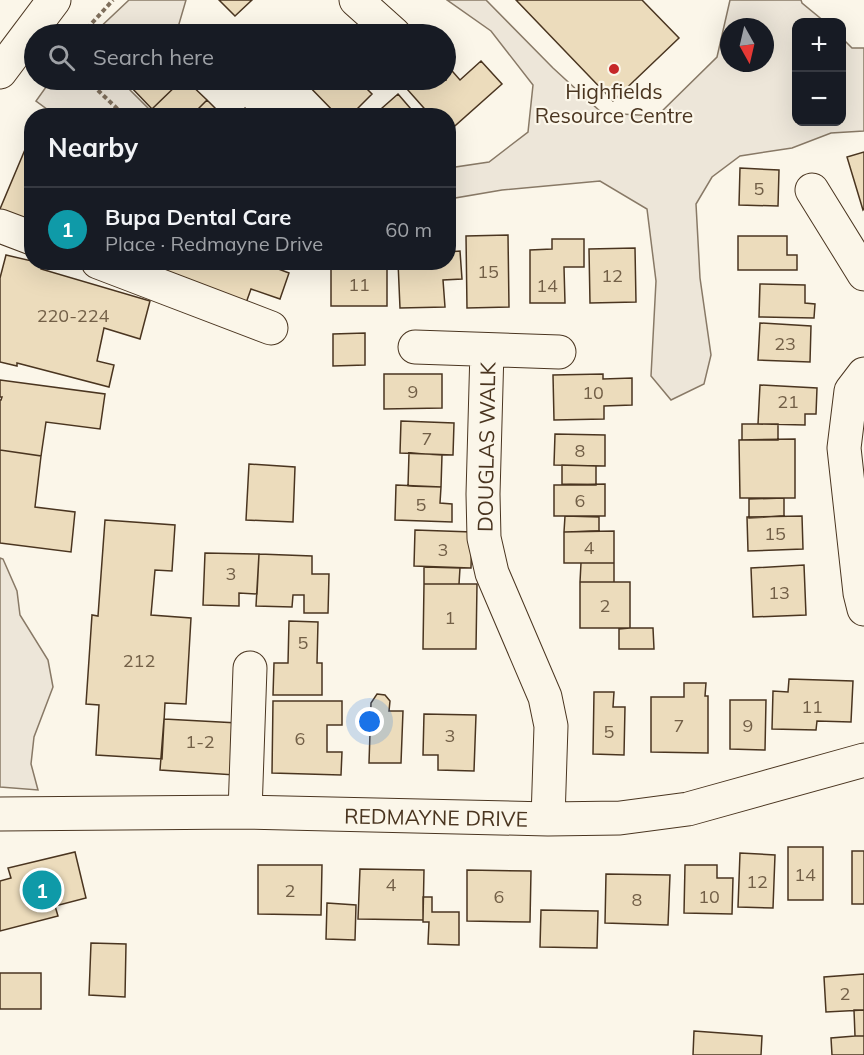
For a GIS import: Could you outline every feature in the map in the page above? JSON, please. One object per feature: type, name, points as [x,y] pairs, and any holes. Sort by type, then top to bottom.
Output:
[{"type":"street","points":[[356,0],[383,24]]},
{"type":"street","points":[[33,24],[47,3]]},
{"type":"street","points":[[0,72],[24,37]]},
{"type":"street","points":[[812,190],[864,274]]},
{"type":"street","points":[[0,226],[24,235]]},
{"type":"street","points":[[119,270],[271,328]]},
{"type":"street","name":"DOUGLAS WALK","points":[[415,347],[559,352]]},
{"type":"street","name":"DOUGLAS WALK","points":[[487,350],[484,538],[492,573],[545,698],[551,726],[548,819]]},
{"type":"street","points":[[863,598],[844,448],[851,391],[864,374]]},
{"type":"street","points":[[244,812],[250,668]]},
{"type":"street","name":"REDMAYNE DRIVE","points":[[0,813],[244,812],[548,819],[620,818],[688,809],[864,760]]},
{"type":"path","points":[[91,24],[113,0]]},
{"type":"path","points":[[97,90],[116,108]]},
{"type":"shaded area","points":[[129,0],[186,0],[179,24],[104,24]]},
{"type":"shaded area","points":[[447,0],[486,0],[553,68],[602,113],[657,116],[717,57],[720,44],[720,72],[774,72],[774,18],[726,18],[730,0],[801,0],[820,18],[792,18],[792,126],[846,126],[846,42],[852,48],[864,48],[864,131],[831,133],[792,148],[740,156],[712,177],[696,204],[700,278],[711,355],[704,384],[671,400],[651,376],[656,281],[647,209],[600,181],[502,190],[456,198],[456,167],[489,162],[528,132],[533,85],[491,31]]},
{"type":"shaded area","points":[[44,90],[130,90],[148,108],[46,108],[36,101]]},
{"type":"shaded area","points":[[0,558],[3,559],[17,591],[20,615],[48,660],[53,687],[34,737],[31,764],[38,790],[0,787]]},
{"type":"building","points":[[219,0],[252,0],[235,16]]},
{"type":"building","name":"Highfields Resource Centre","points":[[516,0],[642,0],[679,38],[613,101]]},
{"type":"building","points":[[481,61],[502,84],[456,125],[456,108],[424,108],[408,90],[456,90],[456,75],[460,80]]},
{"type":"building","points":[[134,90],[172,90],[153,108]]},
{"type":"building","points":[[172,90],[196,90],[207,100],[199,108],[153,108]]},
{"type":"building","points":[[313,90],[368,90],[372,94],[358,108],[330,108]]},
{"type":"building","points":[[398,94],[410,108],[382,108]]},
{"type":"building","points":[[207,100],[215,108],[199,108]]},
{"type":"building","points":[[24,152],[24,219],[0,209]]},
{"type":"building","points":[[864,152],[864,209],[863,210],[847,157]]},
{"type":"building","points":[[740,168],[779,170],[778,206],[739,205]]},
{"type":"building","points":[[508,235],[509,307],[467,308],[466,236]]},
{"type":"building","points":[[738,236],[787,236],[787,255],[797,255],[797,270],[738,270]]},
{"type":"building","points":[[552,239],[584,239],[584,267],[564,267],[565,303],[530,303],[530,250],[552,249]]},
{"type":"building","points":[[635,248],[636,302],[590,303],[589,249]]},
{"type":"building","points":[[456,251],[460,251],[462,279],[443,280],[445,307],[400,308],[398,270],[456,270]]},
{"type":"building","points":[[6,255],[24,259],[24,270],[44,270],[150,301],[140,339],[104,328],[97,361],[114,365],[109,387],[17,363],[17,366],[0,362],[0,278]]},
{"type":"building","points":[[162,270],[281,270],[289,273],[280,299],[251,289],[246,303],[161,273]]},
{"type":"building","points":[[331,270],[387,270],[387,306],[331,306]]},
{"type":"building","points":[[760,284],[805,285],[805,303],[815,304],[814,318],[759,317]]},
{"type":"building","points":[[760,323],[811,326],[810,362],[758,360]]},
{"type":"building","points":[[365,333],[365,365],[333,366],[333,334]]},
{"type":"building","points":[[384,374],[442,374],[442,408],[384,409]]},
{"type":"building","points":[[603,374],[603,379],[632,378],[632,405],[604,406],[604,419],[554,420],[553,375]]},
{"type":"building","points":[[0,380],[105,394],[100,429],[46,422],[41,456],[0,450],[0,400],[2,397],[0,397]]},
{"type":"building","points":[[760,385],[817,388],[816,414],[805,414],[805,425],[758,424]]},
{"type":"building","points":[[401,421],[454,423],[453,455],[400,453]]},
{"type":"building","points":[[742,424],[778,424],[778,440],[742,440]]},
{"type":"building","points":[[555,434],[605,435],[605,466],[554,465]]},
{"type":"building","points":[[795,439],[795,498],[740,498],[739,440]]},
{"type":"building","points":[[0,450],[41,456],[35,507],[75,512],[71,552],[0,543]]},
{"type":"building","points":[[409,453],[442,455],[441,487],[408,486]]},
{"type":"building","points":[[249,464],[295,467],[293,522],[246,520]]},
{"type":"building","points":[[562,465],[596,466],[596,485],[562,484]]},
{"type":"building","points":[[605,484],[605,516],[554,516],[554,485]]},
{"type":"building","points":[[396,485],[441,487],[440,503],[452,504],[452,522],[395,520]]},
{"type":"building","points":[[784,498],[784,516],[749,518],[749,499]]},
{"type":"building","points":[[565,516],[599,517],[599,531],[564,532]]},
{"type":"building","points":[[802,516],[803,549],[748,551],[747,517]]},
{"type":"building","points":[[105,520],[175,525],[172,571],[155,570],[151,615],[191,618],[186,704],[165,703],[162,759],[96,755],[99,705],[86,704],[92,615],[98,616]]},
{"type":"building","points":[[415,530],[472,532],[471,568],[414,566]]},
{"type":"building","points":[[614,531],[614,563],[564,563],[564,532]]},
{"type":"building","points":[[205,553],[259,554],[257,594],[239,593],[239,606],[203,605]]},
{"type":"building","points":[[259,554],[312,556],[312,574],[329,574],[328,613],[304,613],[304,595],[293,595],[292,607],[256,606]]},
{"type":"building","points":[[581,563],[614,563],[614,582],[580,582]]},
{"type":"building","points":[[804,565],[806,615],[753,617],[751,568]]},
{"type":"building","points":[[424,567],[460,568],[459,584],[424,584]]},
{"type":"building","points":[[580,582],[630,582],[630,628],[580,628]]},
{"type":"building","points":[[424,584],[477,584],[476,649],[423,649]]},
{"type":"building","points":[[289,621],[318,622],[317,663],[322,663],[322,695],[273,695],[274,663],[288,663]]},
{"type":"building","points":[[653,628],[654,649],[619,649],[619,629]]},
{"type":"building","points":[[789,679],[853,681],[851,722],[817,721],[816,730],[772,729],[773,691],[788,692]]},
{"type":"building","points":[[684,683],[706,683],[708,753],[651,752],[651,697],[684,697]]},
{"type":"building","points":[[594,692],[614,692],[613,707],[625,707],[624,755],[593,754]]},
{"type":"building","points":[[377,694],[385,695],[390,701],[389,711],[403,711],[401,763],[369,763],[371,703]]},
{"type":"building","points":[[730,700],[766,700],[765,750],[730,749]]},
{"type":"building","points":[[273,701],[342,701],[342,725],[327,725],[327,752],[342,752],[341,775],[272,773]]},
{"type":"building","points":[[424,714],[476,715],[474,771],[438,770],[438,755],[423,755]]},
{"type":"building","points":[[164,719],[238,723],[235,775],[160,770]]},
{"type":"building","points":[[788,847],[823,847],[823,900],[788,900]]},
{"type":"building","points":[[852,851],[864,851],[864,904],[852,904]]},
{"type":"building","points":[[75,852],[86,898],[55,906],[58,916],[0,931],[0,881],[11,878],[8,868]]},
{"type":"building","points":[[740,853],[775,855],[773,908],[738,907]]},
{"type":"building","points":[[258,865],[322,865],[321,915],[258,914]]},
{"type":"building","points":[[685,865],[717,865],[717,878],[733,878],[732,914],[684,913]]},
{"type":"building","points":[[360,869],[424,870],[423,920],[358,919]]},
{"type":"building","points":[[467,870],[531,871],[530,922],[467,921]]},
{"type":"building","points":[[606,874],[670,875],[668,925],[605,923]]},
{"type":"building","points":[[423,897],[432,897],[432,912],[459,912],[459,945],[428,944],[429,922],[423,922]]},
{"type":"building","points":[[327,903],[356,905],[355,940],[326,939]]},
{"type":"building","points":[[541,910],[598,911],[597,948],[540,947]]},
{"type":"building","points":[[91,943],[126,944],[125,997],[89,995]]},
{"type":"building","points":[[0,973],[41,973],[41,1009],[0,1009]]},
{"type":"building","points":[[864,974],[864,1010],[826,1012],[824,977]]},
{"type":"building","points":[[854,1010],[864,1010],[864,1036],[855,1036]]},
{"type":"building","points":[[694,1031],[762,1036],[761,1055],[693,1055]]},
{"type":"building","points":[[864,1036],[864,1055],[832,1055],[831,1038]]},
{"type":"place","name":"Highfields Resource Centre","points":[[614,69]]},
{"type":"place","name":"Bupa Dental Care","points":[[42,890]]}]
